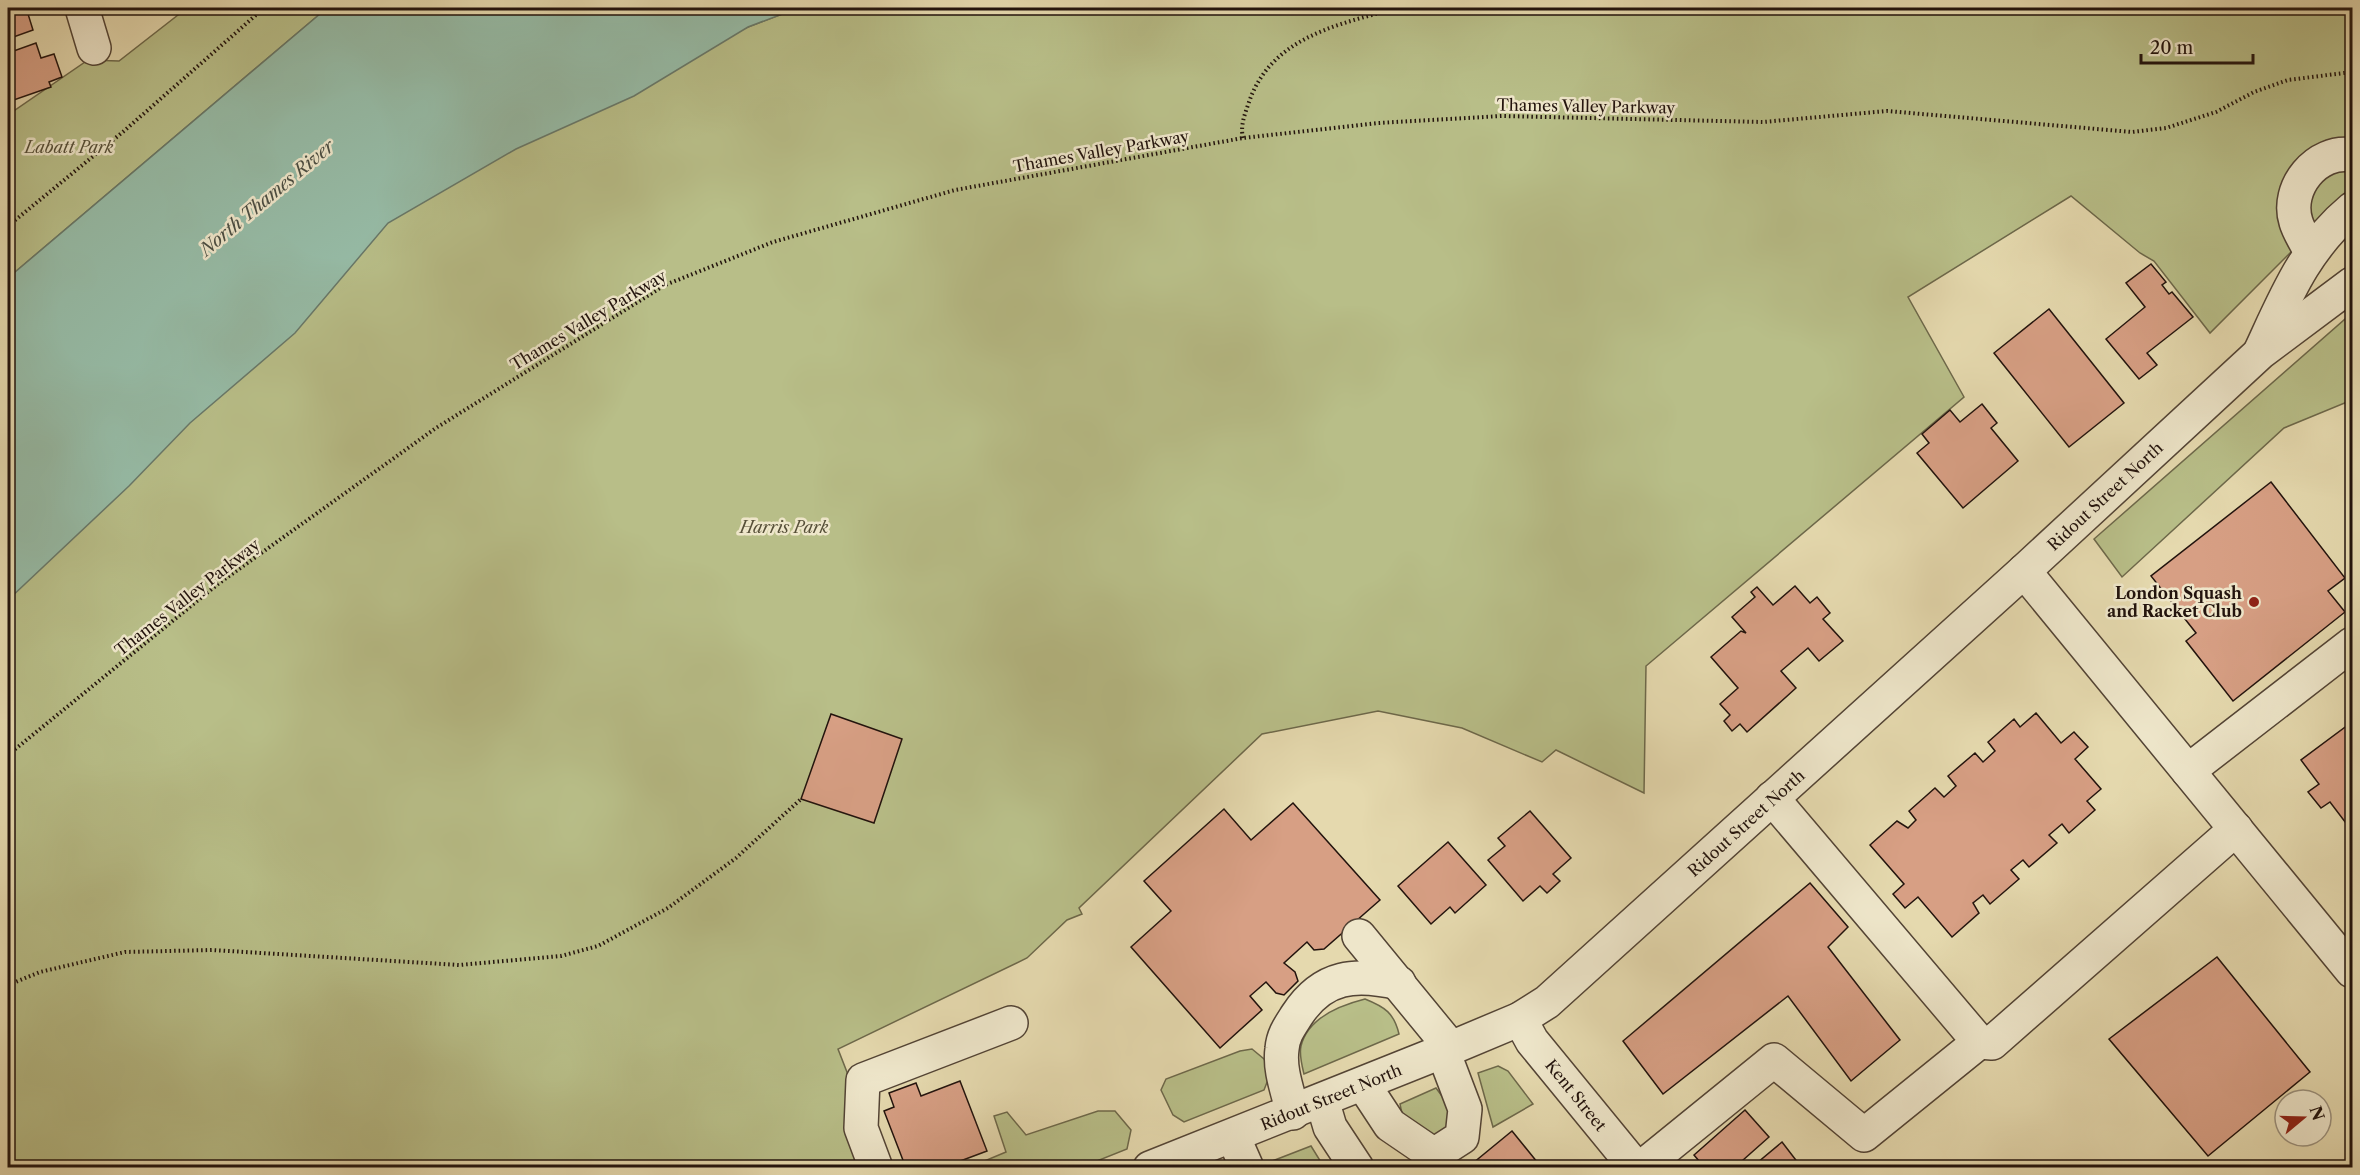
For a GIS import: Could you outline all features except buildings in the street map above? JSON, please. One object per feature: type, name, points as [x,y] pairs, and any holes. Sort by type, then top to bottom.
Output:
[{"type":"street","points":[[82,8],[94,48]]},
{"type":"street","points":[[2310,251],[2296,222],[2294,209],[2298,185],[2304,176],[2321,161],[2334,156],[2352,155]]},
{"type":"street","name":"Ridout Street North","points":[[2261,352],[2310,251],[2352,209]]},
{"type":"street","name":"Ridout Street North","points":[[1158,1166],[1447,1050],[1520,1019],[1548,1002],[2024,571],[2261,352],[2352,284]]},
{"type":"street","points":[[2024,571],[2352,971]]},
{"type":"street","points":[[2188,771],[2352,644]]},
{"type":"street","points":[[1772,798],[1979,1042]]},
{"type":"street","points":[[1641,1167],[1774,1060],[1864,1135],[1979,1042],[1992,1043],[2236,829]]},
{"type":"street","points":[[1359,936],[1399,982],[1447,1050],[1465,1109],[1462,1137],[1434,1155],[1390,1125],[1363,1084]]},
{"type":"street","points":[[1357,1167],[1330,1127],[1308,1106],[1282,1066],[1282,1048],[1286,1031],[1300,1009],[1318,990],[1342,979],[1369,975],[1399,982]]},
{"type":"street","name":"Kent Street","points":[[1520,1019],[1532,1041],[1636,1167]]},
{"type":"street","points":[[876,1167],[861,1128],[863,1080],[1011,1023]]},
{"type":"street","points":[[1233,1136],[1247,1167]]},
{"type":"path","points":[[8,226],[124,131],[264,8]]},
{"type":"path","points":[[1243,138],[1241,129],[1253,90],[1265,69],[1280,54],[1326,27],[1387,11],[1387,8]]},
{"type":"path","name":"Thames Valley Parkway","points":[[8,755],[218,584],[408,448],[546,358],[665,285],[773,242],[955,190],[1243,138],[1451,117],[1553,116],[1763,122],[1887,111],[1943,113],[2114,132],[2138,132],[2166,128],[2216,112],[2254,92],[2288,80],[2352,72]]},
{"type":"path","points":[[8,986],[40,972],[125,952],[212,950],[459,965],[561,956],[598,946],[668,908],[736,858],[801,799]]},
{"type":"green space","name":"Labatt Park","points":[[187,8],[327,8],[8,278],[8,115],[88,60],[119,61]]},
{"type":"green space","name":"Harris Park","points":[[798,8],[2352,8],[2352,191],[2210,333],[2154,261],[2140,253],[2071,196],[1908,297],[1964,397],[1646,666],[1644,793],[1556,750],[1542,762],[1462,728],[1378,711],[1262,734],[1079,908],[1082,914],[1067,920],[1027,958],[838,1049],[884,1167],[8,1167],[8,583],[442,165],[748,27]]},
{"type":"green space","points":[[2352,313],[2352,400],[2284,428],[2122,577],[2094,539]]},
{"type":"green space","points":[[1365,999],[1388,1012],[1399,1034],[1304,1074],[1300,1049],[1311,1028],[1318,1020],[1336,1009]]},
{"type":"green space","points":[[1252,1049],[1264,1059],[1271,1072],[1264,1090],[1184,1122],[1173,1115],[1161,1090],[1166,1079],[1240,1051]]},
{"type":"green space","points":[[1498,1066],[1508,1071],[1533,1104],[1493,1127],[1478,1073]]},
{"type":"green space","points":[[1436,1088],[1453,1111],[1450,1129],[1438,1138],[1402,1114],[1400,1104]]},
{"type":"green space","points":[[1098,1111],[1115,1111],[1131,1130],[1127,1149],[1082,1167],[982,1167],[982,1162],[1006,1152],[994,1116],[1007,1112],[1026,1135]]},
{"type":"green space","points":[[1311,1146],[1324,1167],[1254,1168]]},
{"type":"water","name":"North Thames River","points":[[327,8],[798,8],[748,27],[634,96],[516,149],[388,223],[295,333],[190,423],[129,486],[8,600],[8,278]]},
{"type":"place","name":"London Squash and Racket Club","points":[[2254,602]]}]
